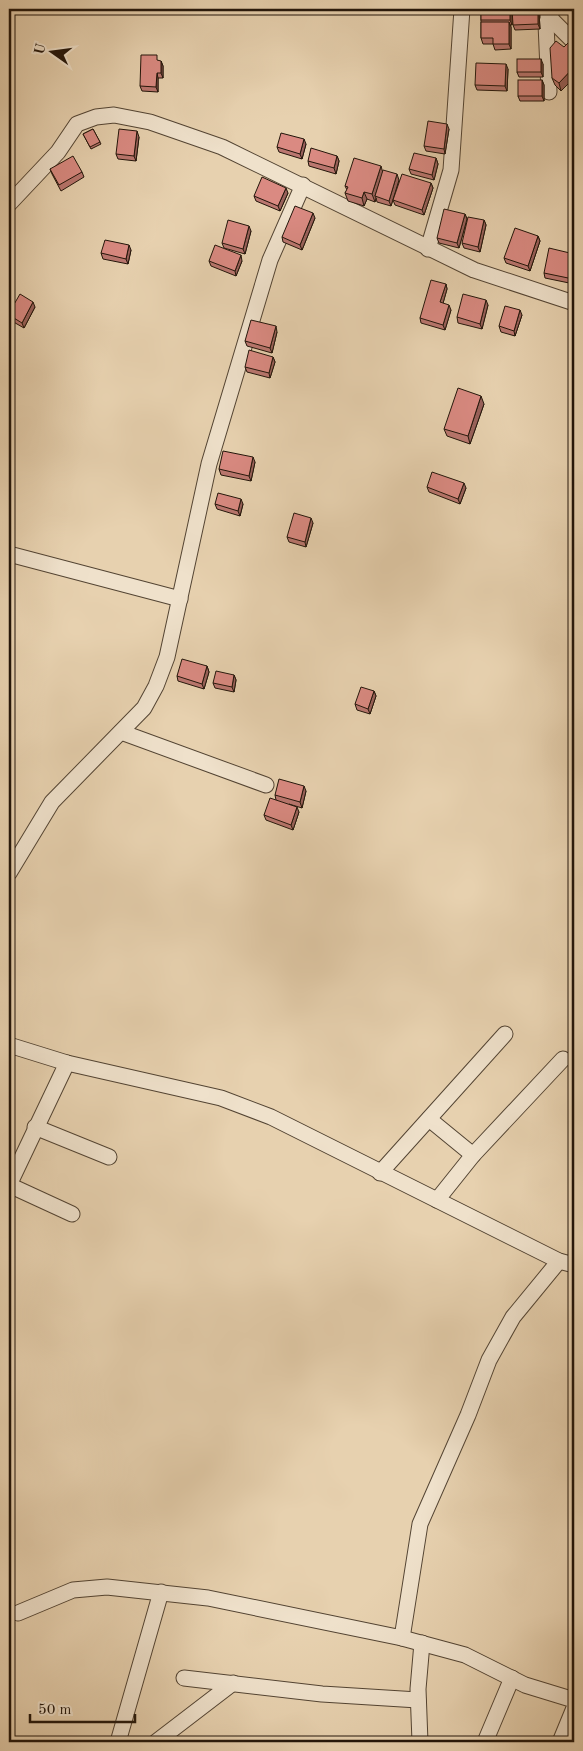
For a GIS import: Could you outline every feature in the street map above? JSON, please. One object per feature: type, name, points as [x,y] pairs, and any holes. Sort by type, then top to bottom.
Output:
[{"type":"street","points":[[428,249],[451,170],[462,9]]},
{"type":"street","points":[[550,12],[574,42]]},
{"type":"street","points":[[549,92],[546,32],[550,12]]},
{"type":"street","points":[[9,204],[58,152],[78,124],[96,117],[114,115],[150,122],[222,147],[474,270],[574,303]]},
{"type":"street","points":[[9,874],[52,802],[144,708],[156,686],[167,656],[209,464],[267,270],[303,185]]},
{"type":"street","points":[[9,554],[180,599]]},
{"type":"street","points":[[121,732],[266,785]]},
{"type":"street","points":[[380,1172],[505,1034]]},
{"type":"street","points":[[9,1046],[67,1063],[221,1098],[270,1117],[559,1261],[574,1265]]},
{"type":"street","points":[[436,1200],[473,1155],[563,1059]]},
{"type":"street","points":[[67,1063],[9,1185],[72,1214]]},
{"type":"street","points":[[429,1119],[473,1155]]},
{"type":"street","points":[[35,1127],[109,1157]]},
{"type":"street","points":[[402,1638],[420,1524],[489,1360],[513,1317],[559,1261]]},
{"type":"street","points":[[18,1613],[72,1590],[107,1586],[208,1598],[422,1643],[465,1655],[525,1685],[574,1700]]},
{"type":"street","points":[[118,1742],[161,1592]]},
{"type":"street","points":[[420,1742],[418,1700],[422,1643]]},
{"type":"street","points":[[184,1678],[322,1694],[418,1700]]},
{"type":"street","points":[[485,1742],[512,1678]]},
{"type":"street","points":[[156,1742],[234,1683]]},
{"type":"street","points":[[560,1742],[574,1708]]},
{"type":"building","points":[[481,9],[510,9],[510,20],[481,20]]},
{"type":"building","points":[[512,9],[538,9],[538,24],[513,25]]},
{"type":"building","points":[[481,22],[509,22],[509,44],[493,44],[493,38],[481,38]]},
{"type":"building","points":[[571,40],[574,43],[574,67],[559,83],[552,78],[550,48],[556,41],[564,47]]},
{"type":"building","points":[[141,55],[157,55],[157,60],[161,61],[161,73],[157,73],[156,87],[140,86]]},
{"type":"building","points":[[517,59],[541,59],[541,72],[517,72]]},
{"type":"building","points":[[476,63],[506,64],[505,86],[475,85]]},
{"type":"building","points":[[518,80],[542,80],[542,96],[518,96]]},
{"type":"building","points":[[428,121],[447,124],[444,149],[424,146]]},
{"type":"building","points":[[93,129],[100,142],[90,147],[83,134]]},
{"type":"building","points":[[119,129],[137,131],[134,156],[116,154]]},
{"type":"building","points":[[281,133],[304,139],[300,154],[277,147]]},
{"type":"building","points":[[311,148],[337,156],[334,168],[308,161]]},
{"type":"building","points":[[414,153],[436,158],[432,175],[409,169]]},
{"type":"building","points":[[73,156],[82,172],[59,185],[50,169]]},
{"type":"building","points":[[354,158],[381,166],[372,194],[364,192],[362,198],[345,193],[348,187],[345,186]]},
{"type":"building","points":[[383,170],[397,174],[389,201],[375,196]]},
{"type":"building","points":[[402,174],[431,183],[422,210],[393,200]]},
{"type":"building","points":[[262,177],[286,188],[278,206],[254,196]]},
{"type":"building","points":[[295,206],[313,213],[300,245],[282,237]]},
{"type":"building","points":[[444,209],[465,214],[457,243],[437,238]]},
{"type":"building","points":[[468,217],[484,220],[478,247],[462,243]]},
{"type":"building","points":[[228,220],[249,226],[243,249],[222,243]]},
{"type":"building","points":[[515,228],[538,236],[528,266],[504,258]]},
{"type":"building","points":[[105,240],[129,245],[126,259],[101,253]]},
{"type":"building","points":[[215,245],[241,255],[235,271],[209,261]]},
{"type":"building","points":[[549,248],[574,254],[573,279],[544,273]]},
{"type":"building","points":[[431,280],[446,284],[440,302],[449,305],[443,325],[420,318]]},
{"type":"building","points":[[20,294],[33,302],[22,323],[9,315]]},
{"type":"building","points":[[463,294],[486,300],[480,324],[457,317]]},
{"type":"building","points":[[505,306],[520,310],[514,331],[499,326]]},
{"type":"building","points":[[251,320],[276,326],[270,348],[245,341]]},
{"type":"building","points":[[249,350],[273,357],[269,373],[245,367]]},
{"type":"building","points":[[458,388],[481,396],[468,436],[444,429]]},
{"type":"building","points":[[223,451],[253,457],[249,476],[219,469]]},
{"type":"building","points":[[432,472],[464,483],[458,499],[427,487]]},
{"type":"building","points":[[218,493],[241,499],[238,511],[215,504]]},
{"type":"building","points":[[294,513],[311,518],[305,542],[287,537]]},
{"type":"building","points":[[182,659],[207,666],[202,684],[177,676]]},
{"type":"building","points":[[216,671],[234,675],[232,687],[213,683]]},
{"type":"building","points":[[361,687],[374,691],[368,709],[355,704]]},
{"type":"building","points":[[279,779],[304,786],[300,802],[275,795]]},
{"type":"building","points":[[270,798],[297,807],[291,825],[264,815]]}]
